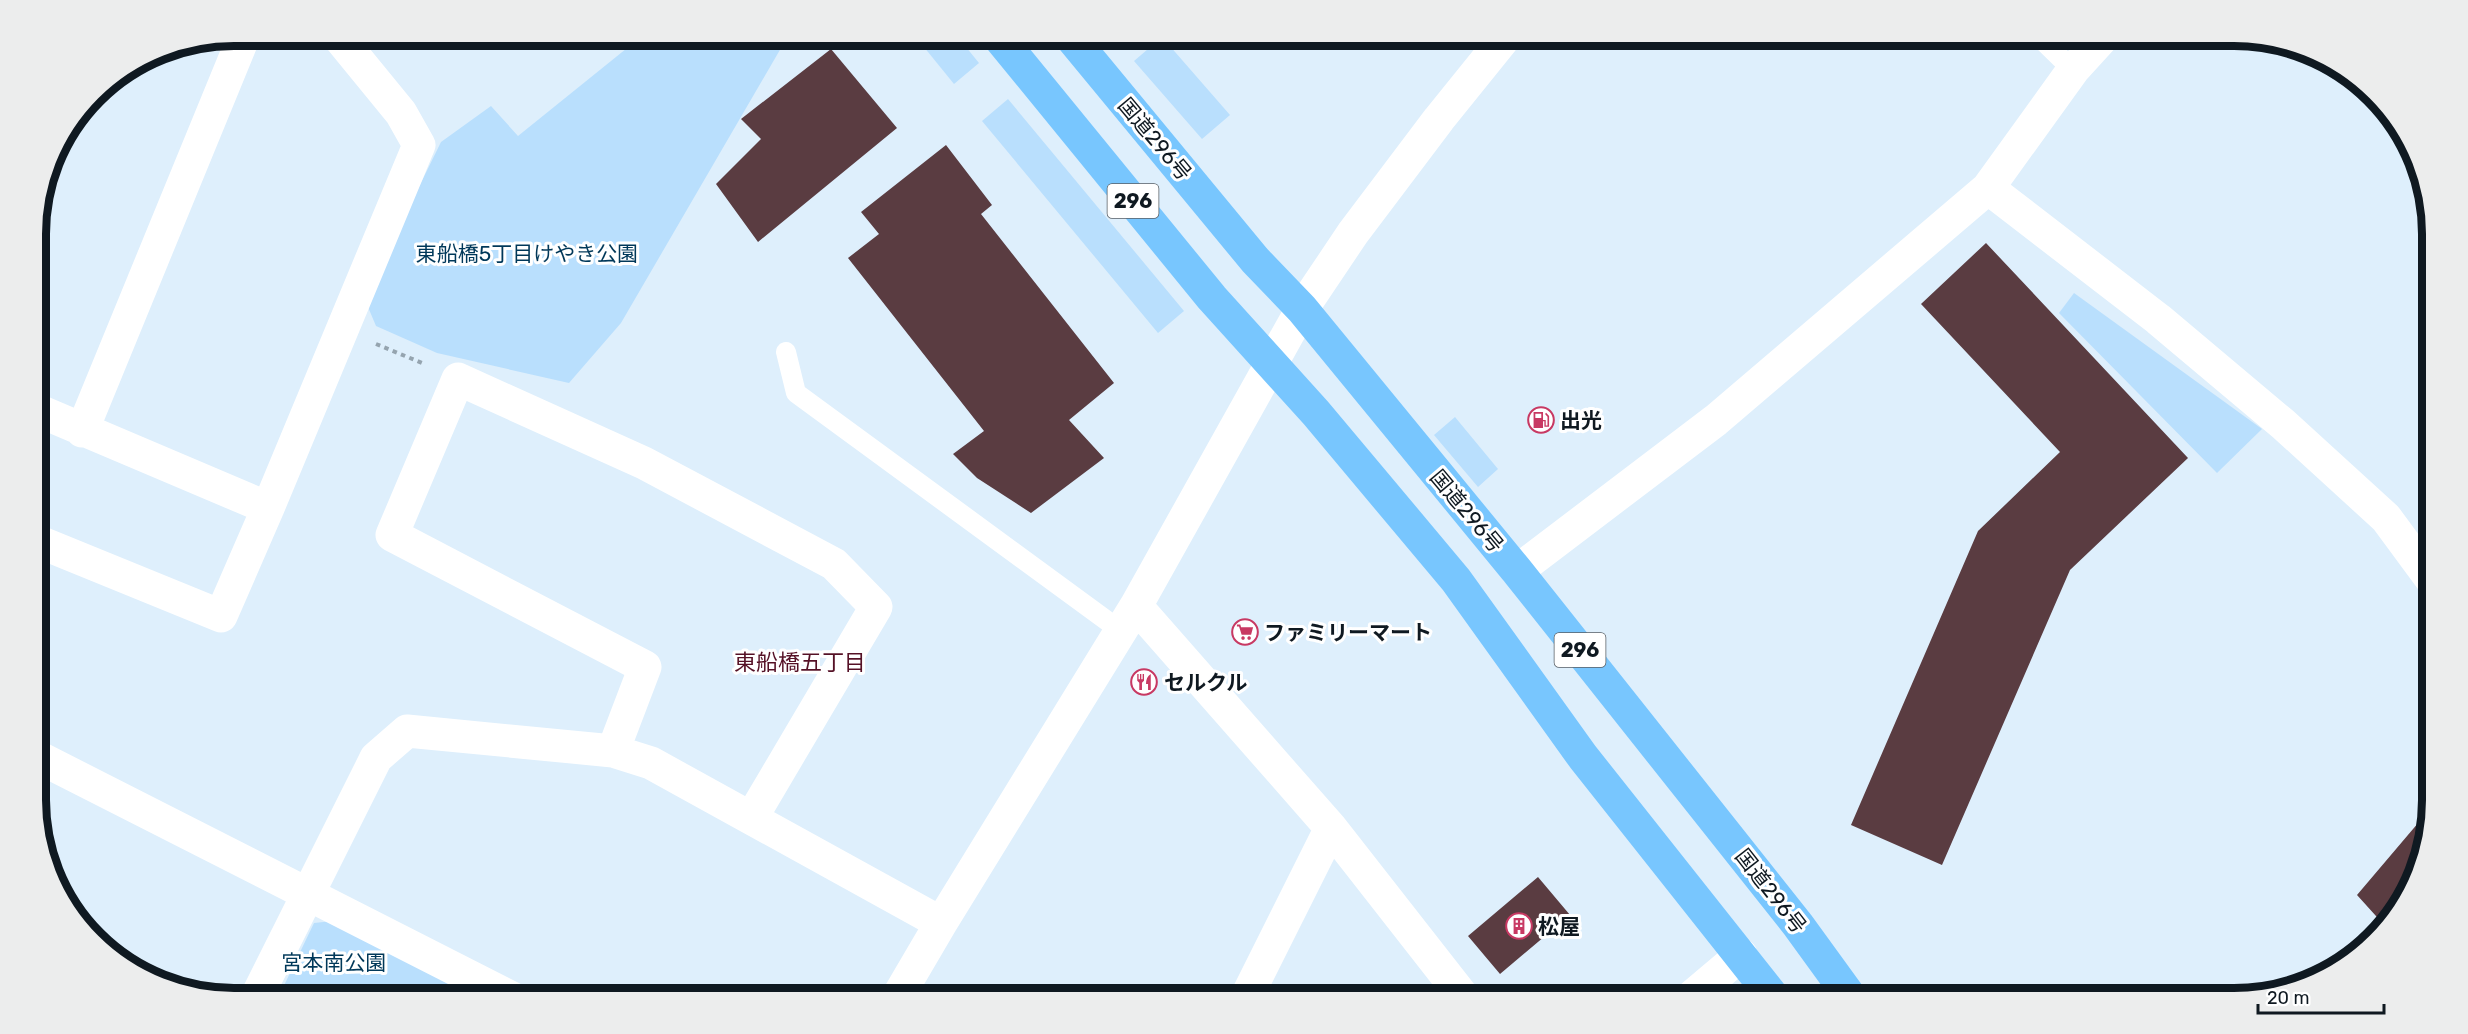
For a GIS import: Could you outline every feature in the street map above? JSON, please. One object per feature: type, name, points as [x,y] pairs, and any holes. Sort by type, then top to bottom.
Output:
[{"type":"highway","name":"296","points":[[1006,46],[1212,298],[1272,362],[1456,580],[1583,757],[1766,987]]},
{"type":"highway","name":"国道296号","points":[[1078,46],[1255,260],[1302,309],[1517,570],[1798,925],[1843,987]]},
{"type":"street","points":[[82,430],[240,46]]},
{"type":"street","points":[[47,545],[221,616],[343,329],[418,145],[401,112],[346,46]]},
{"type":"street","points":[[903,988],[1128,619],[1302,309],[1335,256],[1439,119],[1498,46]]},
{"type":"street","points":[[1517,570],[1716,420],[1988,188],[2073,70],[2095,46]]},
{"type":"street","points":[[1988,188],[2158,319],[2283,424],[2386,518],[2422,567]]},
{"type":"street","points":[[613,751],[645,667],[392,535],[458,379],[644,463],[834,564],[876,607],[752,817]]},
{"type":"street","points":[[47,414],[268,508]]},
{"type":"street","points":[[1128,619],[1331,828],[1456,987]]},
{"type":"street","points":[[261,988],[376,758],[406,731],[613,751],[651,763],[941,923]]},
{"type":"street","points":[[47,762],[492,988]]},
{"type":"street","points":[[1251,987],[1331,828]]},
{"type":"street","points":[[1703,987],[1741,955]]},
{"type":"lane","points":[[2048,46],[2073,70]]},
{"type":"lane","points":[[786,352],[796,393],[1128,619]]},
{"type":"path","points":[[343,329],[458,379]]},
{"type":"green space","name":"東船橋5丁目けやき公園","points":[[630,46],[782,46],[621,323],[569,383],[437,353],[376,326],[368,307],[411,203],[441,142],[491,106],[518,136]]},
{"type":"green space","points":[[923,46],[965,46],[979,63],[954,84]]},
{"type":"green space","points":[[1152,46],[1170,46],[1230,115],[1202,139],[1134,61]]},
{"type":"green space","points":[[1008,99],[1184,311],[1158,333],[982,121]]},
{"type":"green space","points":[[2074,293],[2262,429],[2217,473],[2059,313]]},
{"type":"green space","points":[[1455,417],[1498,469],[1478,487],[1434,435]]},
{"type":"green space","name":"宮本南公園","points":[[333,921],[462,988],[283,988],[314,923]]},
{"type":"building","points":[[831,49],[897,128],[758,242],[716,184],[761,139],[741,119]]},
{"type":"building","points":[[946,145],[992,205],[981,214],[1114,383],[1069,420],[1104,458],[1031,513],[977,478],[953,454],[984,431],[848,258],[879,234],[861,212]]},
{"type":"building","points":[[1986,243],[2188,458],[2070,570],[1942,865],[1851,825],[1978,531],[2060,452],[1921,304]]},
{"type":"building","points":[[2420,821],[2412,860],[2383,914],[2378,919],[2357,895]]},
{"type":"building","name":"松屋","points":[[1538,877],[1570,915],[1500,974],[1468,936]]},
{"type":"place","name":"出光","points":[[1541,420]]},
{"type":"place","name":"ファミリーマート","points":[[1245,632]]},
{"type":"place","name":"セルクル","points":[[1144,682]]},
{"type":"place","name":"松屋","points":[[1519,926]]},
{"type":"district","name":"東船橋五丁目","points":[[800,662]]}]
